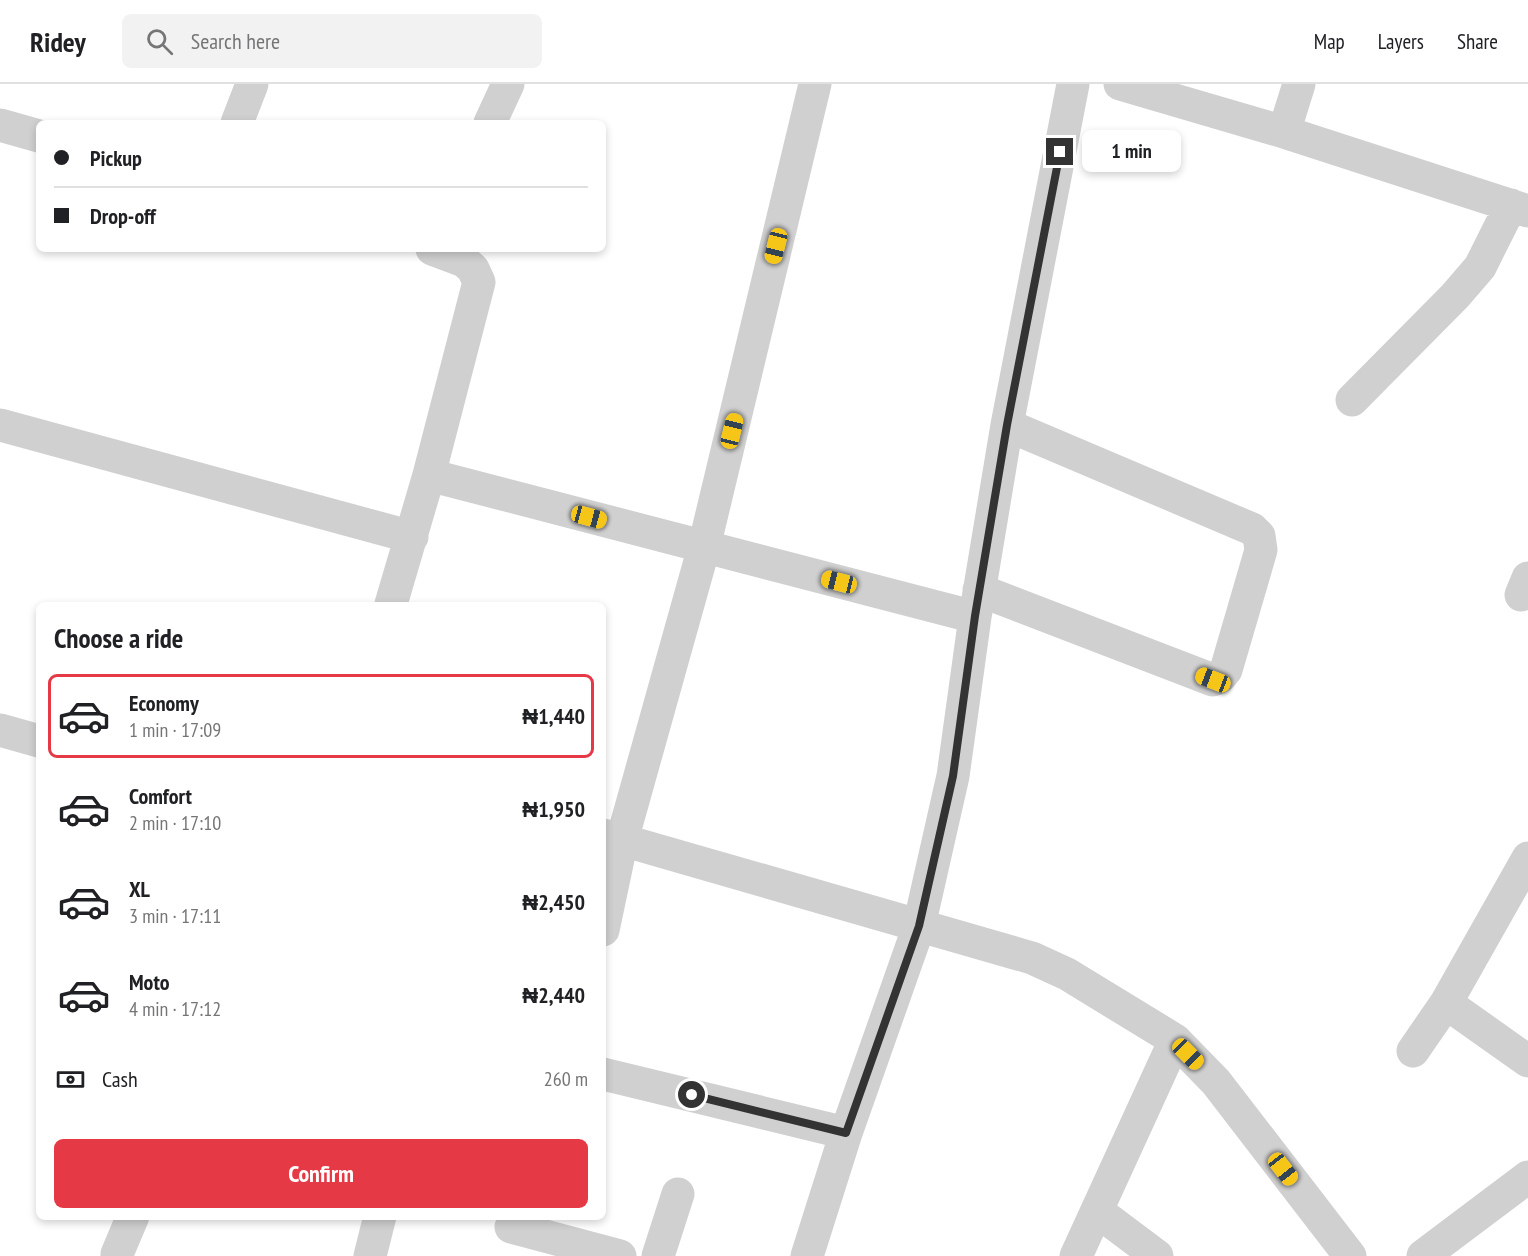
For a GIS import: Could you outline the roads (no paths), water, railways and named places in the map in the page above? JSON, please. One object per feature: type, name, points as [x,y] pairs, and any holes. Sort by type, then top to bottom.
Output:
[{"type":"street","points":[[238,120],[252,84]]},
{"type":"street","points":[[606,902],[613,837],[704,547],[815,84]]},
{"type":"street","points":[[807,1256],[846,1133],[919,926],[953,776],[977,603],[1007,425],[1073,84]]},
{"type":"street","points":[[1120,84],[1284,132],[1520,208],[1480,267],[1455,296],[1352,400]]},
{"type":"street","points":[[1284,132],[1299,84]]},
{"type":"street","points":[[491,120],[500,86]]},
{"type":"street","points":[[0,125],[36,135]]},
{"type":"street","points":[[392,602],[429,475],[479,282],[473,269],[464,261],[440,252]]},
{"type":"street","points":[[0,424],[412,537]]},
{"type":"street","points":[[429,475],[704,547],[977,603],[1213,680],[1221,676],[1227,670],[1261,550],[1259,536],[1252,529],[1007,425]]},
{"type":"street","points":[[613,837],[1032,958],[1067,974],[1174,1040],[1216,1082],[1350,1256]]},
{"type":"street","points":[[1413,1051],[1446,1003],[1528,858]]},
{"type":"street","points":[[1446,1003],[1528,1060]]},
{"type":"street","points":[[1076,1256],[1174,1040]]},
{"type":"street","points":[[606,1075],[846,1133]]},
{"type":"street","points":[[1424,1256],[1528,1177]]},
{"type":"street","points":[[658,1256],[678,1194]]},
{"type":"street","points":[[1097,1210],[1157,1256]]},
{"type":"street","points":[[117,1254],[130,1220]]},
{"type":"street","points":[[370,1256],[379,1220]]},
{"type":"street","points":[[511,1227],[620,1256]]}]
